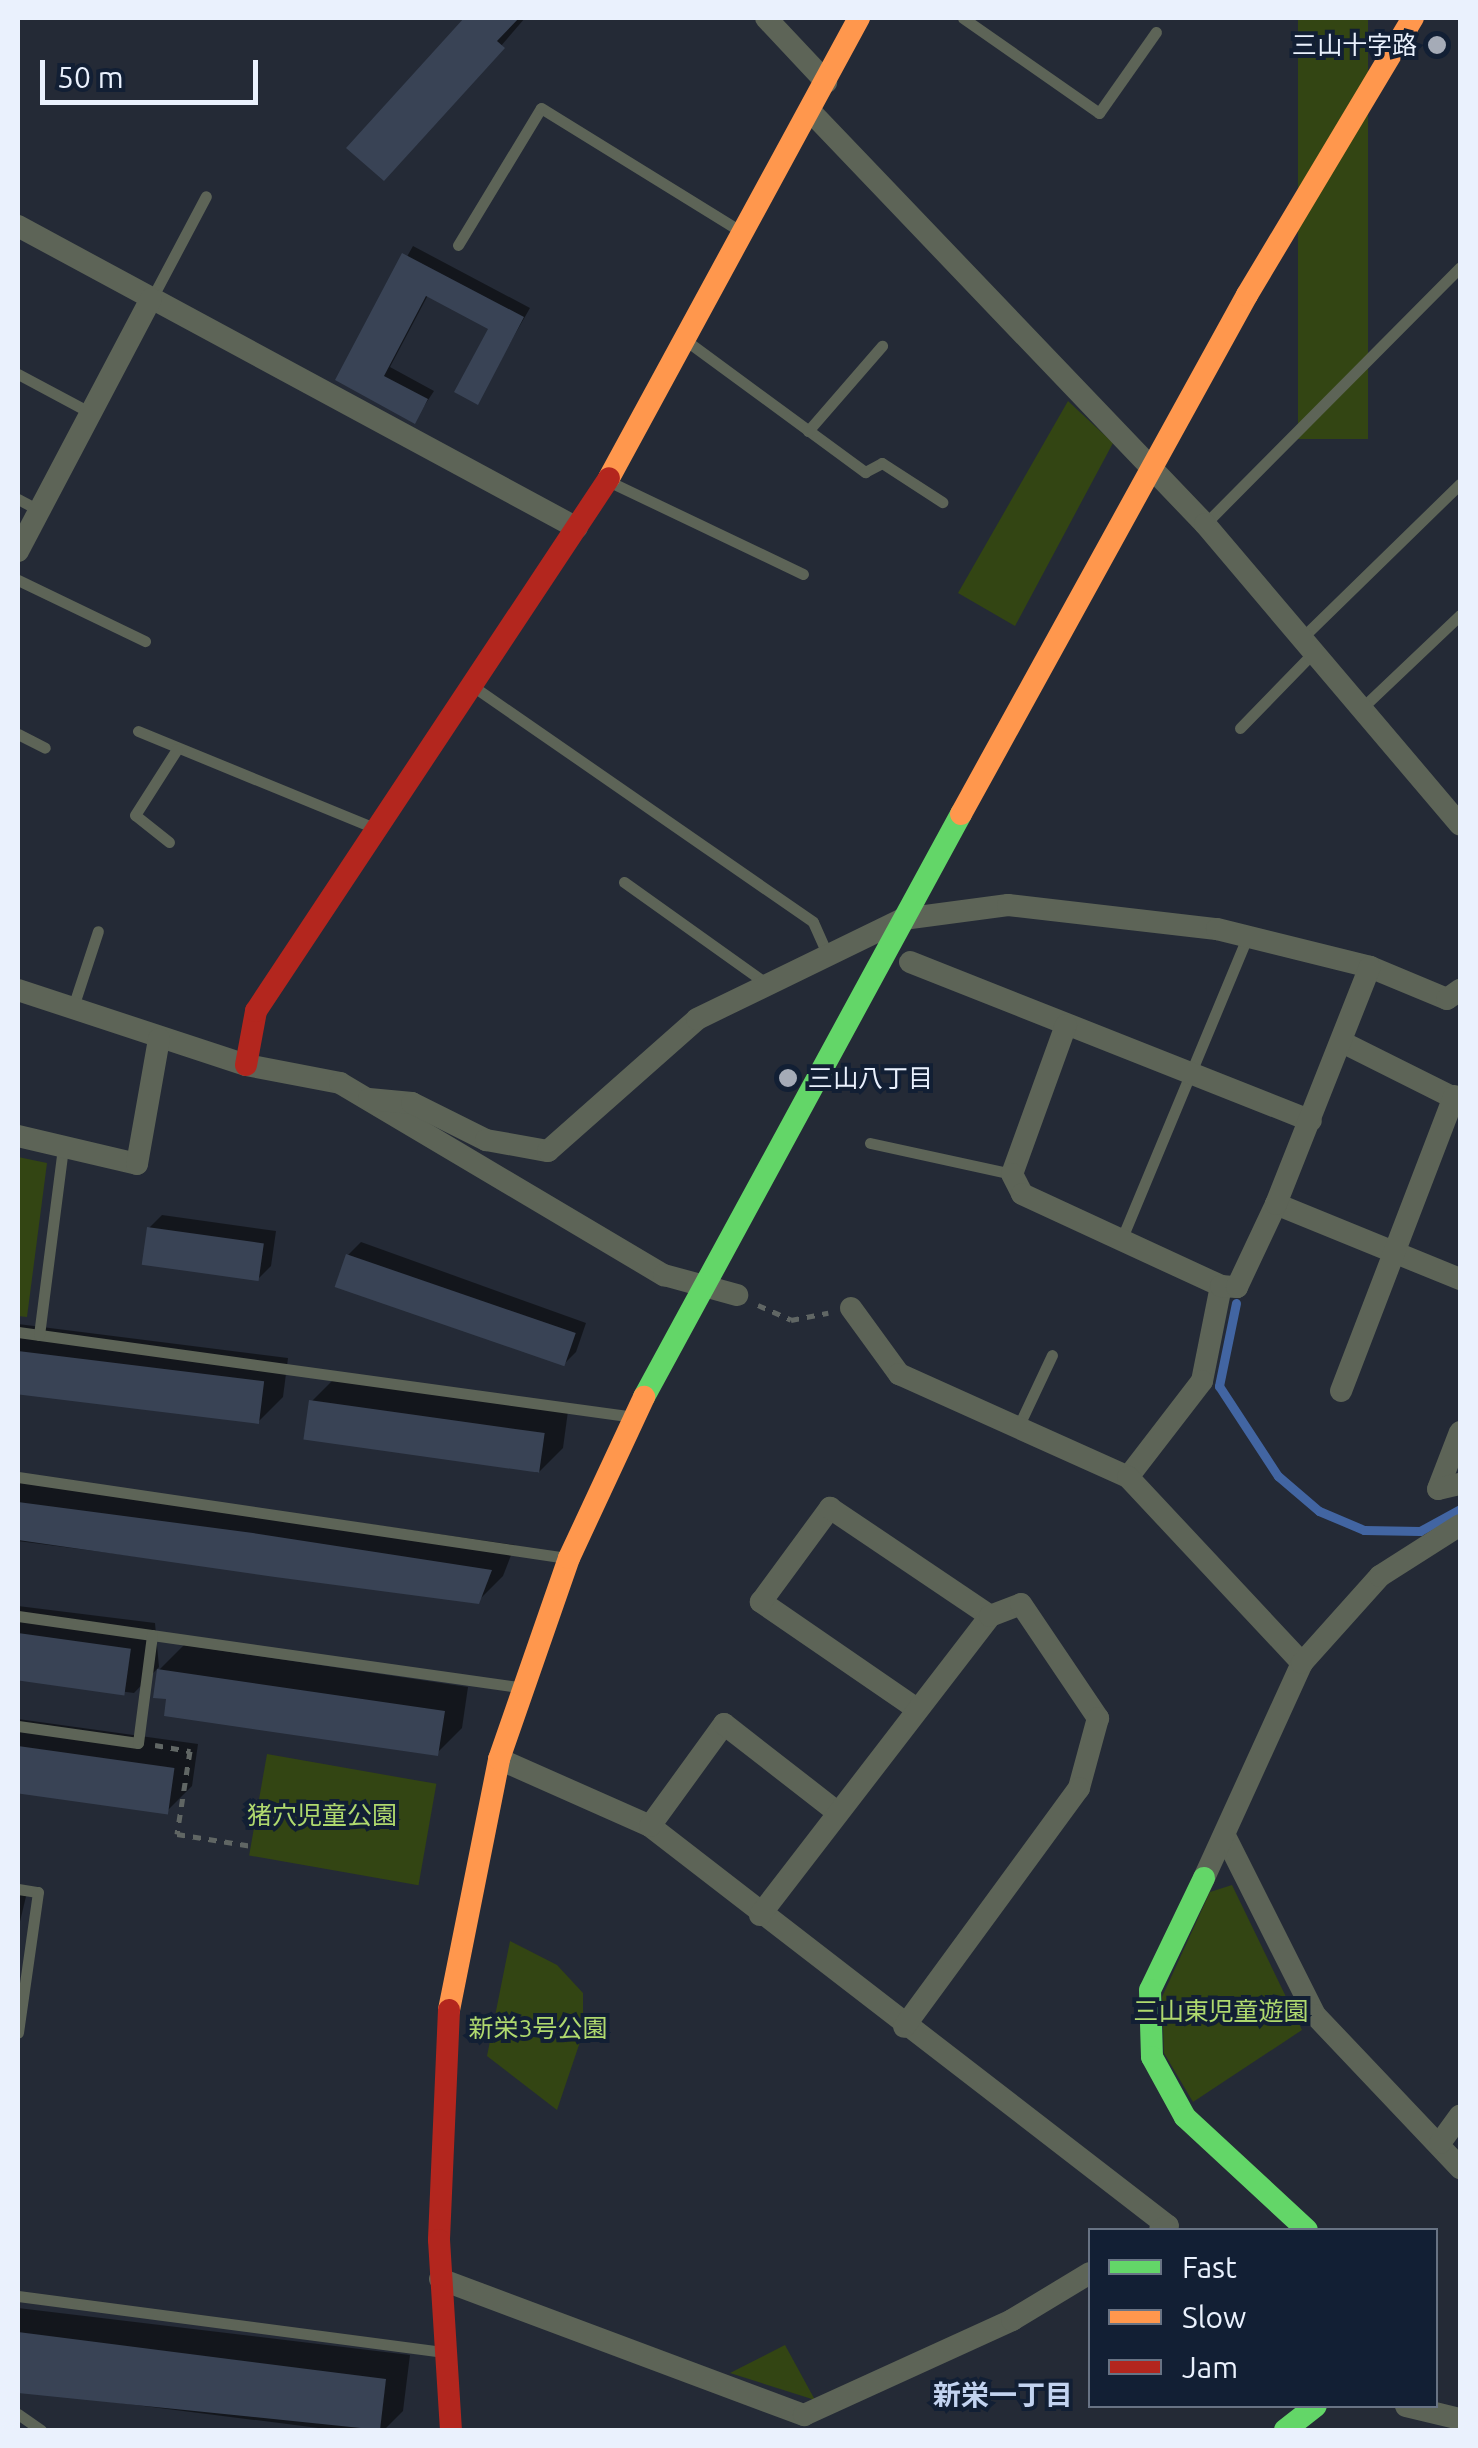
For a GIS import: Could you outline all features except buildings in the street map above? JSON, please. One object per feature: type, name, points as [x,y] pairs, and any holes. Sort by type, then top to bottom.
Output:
[{"type":"street","points":[[766,18],[826,82]]},
{"type":"street","points":[[246,1066],[256,1011],[608,480],[688,342],[859,18]]},
{"type":"street","points":[[452,2430],[442,2352],[440,2279],[450,1998],[499,1758],[569,1558],[633,1417],[903,918],[1151,467],[1413,18]]},
{"type":"street","points":[[811,112],[1205,524],[1457,813]]},
{"type":"street","points":[[18,226],[577,528]]},
{"type":"street","points":[[18,551],[151,299]]},
{"type":"street","points":[[368,1099],[412,1103],[486,1140],[548,1152],[697,1019],[903,918],[1086,908],[1247,938],[1370,967],[1447,999],[1460,990]]},
{"type":"street","points":[[910,962],[1311,1121]]},
{"type":"street","points":[[1066,1025],[1012,1174],[1022,1194],[1220,1286],[1238,1287],[1344,1043],[1370,967]]},
{"type":"street","points":[[18,990],[246,1066],[340,1083],[664,1275],[708,1283],[736,1295]]},
{"type":"street","points":[[18,1136],[137,1164],[158,1039]]},
{"type":"street","points":[[1342,1390],[1457,1099],[1344,1043]]},
{"type":"street","points":[[1276,1204],[1460,1279]]},
{"type":"street","points":[[1128,1478],[1202,1381],[1220,1286]]},
{"type":"street","points":[[851,1308],[899,1374],[1020,1423],[1128,1478],[1302,1664]]},
{"type":"street","points":[[1460,1432],[1438,1489],[1460,1484]]},
{"type":"street","points":[[914,1707],[761,1602],[830,1508],[990,1616]]},
{"type":"street","points":[[1305,2228],[1185,2116],[1152,2057],[1150,1990],[1226,1838],[1302,1664],[1380,1576],[1460,1525]]},
{"type":"street","points":[[760,1915],[914,1707],[990,1616],[1021,1604],[1098,1718],[1080,1788],[904,2027]]},
{"type":"street","points":[[650,1826],[724,1724],[837,1812]]},
{"type":"street","points":[[499,1758],[650,1826],[904,2027],[1168,2226],[1164,2228]]},
{"type":"street","points":[[1226,1838],[1316,2015],[1460,2168]]},
{"type":"street","points":[[1440,2143],[1460,2115]]},
{"type":"street","points":[[440,2279],[804,2415],[1012,2320],[1088,2274]]},
{"type":"street","points":[[1286,2430],[1314,2408]]},
{"type":"street","points":[[1414,2408],[1460,2419]]},
{"type":"lane","points":[[963,18],[1099,113],[1156,32]]},
{"type":"lane","points":[[458,245],[541,108],[746,234]]},
{"type":"lane","points":[[151,299],[206,196]]},
{"type":"lane","points":[[1205,524],[1460,267]]},
{"type":"lane","points":[[688,342],[865,472],[882,462],[942,502]]},
{"type":"lane","points":[[808,431],[882,346]]},
{"type":"lane","points":[[18,374],[91,413]]},
{"type":"lane","points":[[608,480],[803,574]]},
{"type":"lane","points":[[1240,728],[1310,643],[1460,484]]},
{"type":"lane","points":[[18,499],[39,510]]},
{"type":"lane","points":[[18,580],[146,641]]},
{"type":"lane","points":[[1363,708],[1460,615]]},
{"type":"lane","points":[[474,687],[813,922],[828,955]]},
{"type":"lane","points":[[138,730],[376,829]]},
{"type":"lane","points":[[18,734],[46,748]]},
{"type":"lane","points":[[169,842],[135,815],[178,749]]},
{"type":"lane","points":[[624,882],[767,984]]},
{"type":"lane","points":[[72,1010],[98,930]]},
{"type":"lane","points":[[1122,1238],[1247,938]]},
{"type":"lane","points":[[870,1143],[1012,1174]]},
{"type":"lane","points":[[39,1335],[63,1146]]},
{"type":"lane","points":[[18,1332],[633,1417]]},
{"type":"lane","points":[[1020,1423],[1052,1355]]},
{"type":"lane","points":[[18,1476],[569,1558]]},
{"type":"lane","points":[[18,1616],[521,1688]]},
{"type":"lane","points":[[18,1726],[138,1743],[152,1635]]},
{"type":"lane","points":[[18,1889],[38,1892],[18,2032]]},
{"type":"lane","points":[[18,2296],[442,2352]]},
{"type":"lane","points":[[18,2414],[41,2430]]},
{"type":"path","points":[[736,1295],[791,1320],[851,1308]]},
{"type":"path","points":[[138,1743],[190,1751],[178,1834],[252,1846]]},
{"type":"green space","points":[[1298,18],[1368,18],[1368,439],[1298,439]]},
{"type":"green space","points":[[1068,401],[1113,443],[1015,626],[958,593]]},
{"type":"green space","points":[[18,1157],[47,1163],[27,1317],[18,1316]]},
{"type":"green space","name":"猪穴児童公園","points":[[267,1754],[436,1784],[419,1885],[249,1855]]},
{"type":"green space","name":"三山東児童遊園","points":[[1232,1885],[1302,2030],[1193,2102],[1164,2053],[1162,1997],[1210,1892]]},
{"type":"green space","name":"新栄3号公園","points":[[510,1941],[557,1965],[583,1993],[583,2033],[557,2110],[487,2056]]},
{"type":"green space","points":[[785,2345],[815,2400],[730,2373]]},
{"type":"waterway","points":[[1236,1303],[1219,1386],[1278,1476],[1319,1511],[1364,1530],[1420,1531],[1460,1509]]},
{"type":"traffic: fast","points":[[644,1397],[961,814]]},
{"type":"traffic: fast","points":[[1204,1878],[1150,1990],[1152,2057],[1185,2117],[1305,2228]]},
{"type":"traffic: fast","points":[[1285,2430],[1313,2408]]},
{"type":"traffic: slow","points":[[609,478],[859,18]]},
{"type":"traffic: slow","points":[[961,814],[1247,295],[1413,18]]},
{"type":"traffic: slow","points":[[449,2010],[499,1759],[569,1558],[644,1397]]},
{"type":"traffic: jam","points":[[246,1065],[256,1011],[609,478]]},
{"type":"traffic: jam","points":[[449,2010],[439,2240],[451,2430]]},
{"type":"place","name":"三山十字路","points":[[1437,45]]},
{"type":"place","name":"三山八丁目","points":[[788,1078]]},
{"type":"district","name":"新栄一丁目","points":[[1003,2395]]}]
